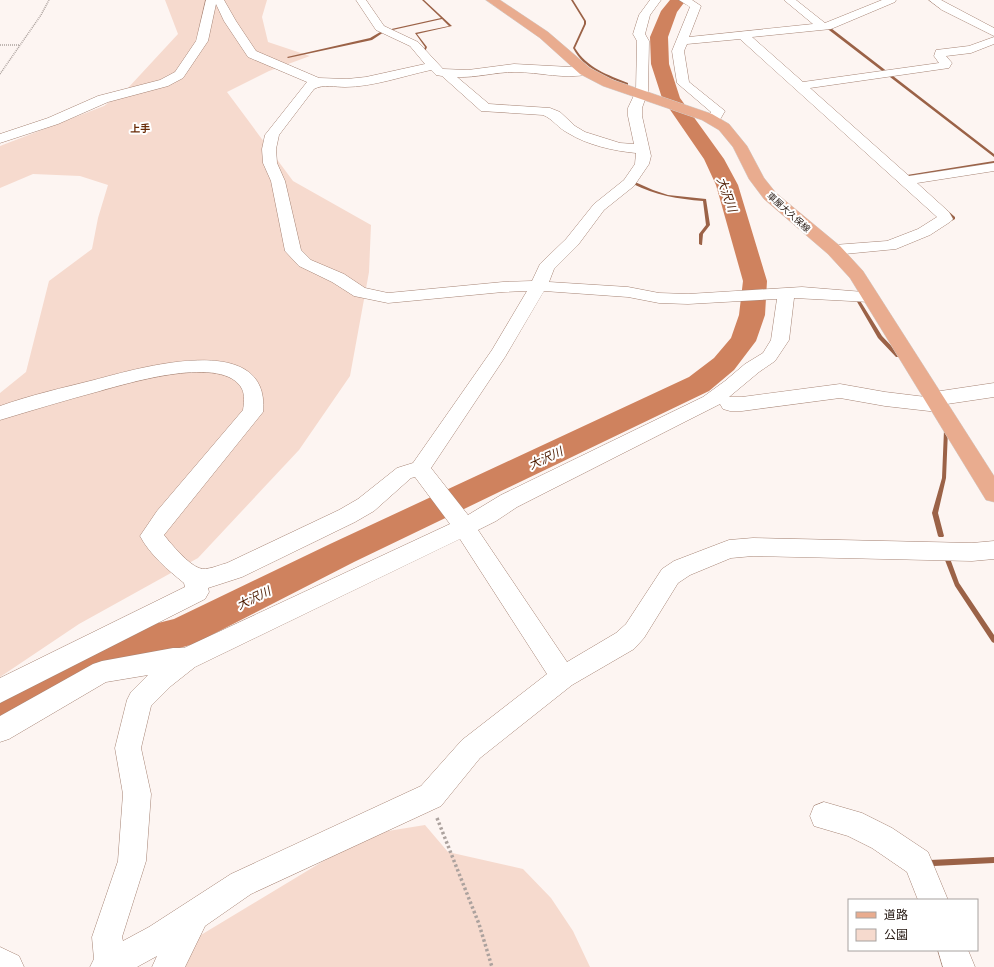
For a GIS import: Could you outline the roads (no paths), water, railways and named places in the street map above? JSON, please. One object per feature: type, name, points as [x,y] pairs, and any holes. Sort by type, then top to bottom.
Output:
[{"type":"main road","name":"車屋大久保線","points":[[492,0],[544,35],[586,71],[608,83],[710,118],[724,127],[733,136],[757,179],[770,196],[834,250],[857,275],[994,494]]},
{"type":"street","points":[[0,139],[53,121],[103,99],[164,83],[179,75],[202,41],[210,0]]},
{"type":"street","points":[[219,0],[230,22],[252,54],[317,82],[347,83],[366,81],[433,66]]},
{"type":"street","points":[[362,0],[380,28],[414,44],[440,72],[448,74],[468,74],[514,68],[574,72],[586,71]]},
{"type":"street","points":[[424,474],[539,286],[546,267],[572,242],[599,207],[630,183],[642,164],[644,156],[635,116],[635,108],[644,96],[642,91],[643,41],[639,34],[645,15],[656,0]]},
{"type":"street","points":[[789,0],[825,26]]},
{"type":"street","points":[[682,41],[825,26],[848,19],[891,0]]},
{"type":"street","points":[[934,0],[946,8],[994,33]]},
{"type":"street","points":[[688,2],[696,6],[678,51],[680,68],[684,83],[718,111],[710,118]]},
{"type":"street","points":[[743,35],[909,180],[944,215],[945,220],[924,232],[890,246],[834,250]]},
{"type":"street","points":[[800,86],[946,65],[940,56],[940,53],[971,49],[994,40]]},
{"type":"street","points":[[448,74],[448,76],[486,108],[545,111],[555,115],[570,129],[580,135],[620,147],[642,149]]},
{"type":"street","points":[[317,82],[310,86],[272,135],[269,149],[270,163],[278,181],[293,251],[299,259],[338,278],[360,292],[377,297],[388,298],[503,287],[539,286],[628,292],[659,298],[688,299],[781,292],[870,297]]},
{"type":"street","points":[[909,180],[994,166]]},
{"type":"street","points":[[781,292],[780,340],[769,357],[752,368],[722,394],[710,402],[509,501],[488,515],[462,524],[186,659],[162,678],[140,700],[128,748],[137,794],[132,861],[107,937],[108,966],[160,938],[240,884],[431,796],[471,749],[562,677],[625,641],[636,631],[670,576],[682,568],[729,549],[753,547],[972,552],[994,550]]},
{"type":"street","points":[[0,413],[128,377],[164,370],[194,366],[222,368],[240,376],[250,385],[254,397],[253,412],[165,517],[151,536],[173,561],[196,578],[209,578],[234,570],[347,516],[366,505],[404,473],[424,474],[462,524],[562,677]]},
{"type":"street","points":[[730,404],[742,404],[840,391],[885,399],[936,402],[994,390]]},
{"type":"street","points":[[0,692],[198,592],[196,578]]},
{"type":"street","points":[[0,730],[102,672],[173,659],[186,659]]},
{"type":"street","points":[[824,816],[852,823],[882,838],[918,862],[933,899]]},
{"type":"street","points":[[168,967],[194,915]]},
{"type":"street","points":[[952,951],[959,967]]},
{"type":"street","points":[[0,963],[8,967]]},
{"type":"waterway","points":[[423,0],[443,18]]},
{"type":"waterway","points":[[572,0],[585,21],[574,48],[578,55],[590,66],[627,84]]},
{"type":"waterway","name":"大沢川","points":[[0,708],[106,652],[181,633],[342,553],[699,384],[724,364],[743,341],[752,315],[755,281],[727,185],[714,159],[671,98],[660,64],[659,37],[669,11],[678,0]]},
{"type":"waterway","points":[[388,30],[443,18]]},
{"type":"waterway","points":[[424,51],[426,47],[416,33],[451,26],[443,18]]},
{"type":"waterway","points":[[826,26],[994,156]]},
{"type":"waterway","points":[[288,57],[371,39],[383,32]]},
{"type":"waterway","points":[[910,179],[907,176],[994,162]]},
{"type":"waterway","points":[[634,183],[651,191],[668,196],[705,200],[708,225],[701,234],[701,244]]},
{"type":"waterway","points":[[946,211],[954,218],[947,222]]},
{"type":"waterway","points":[[858,300],[880,337],[898,356]]},
{"type":"waterway","points":[[941,536],[935,513],[944,478],[946,430]]},
{"type":"waterway","points":[[946,555],[957,584],[994,640]]},
{"type":"waterway","points":[[931,866],[930,863],[994,860]]},
{"type":"district","name":"上手","points":[[140,127]]}]
